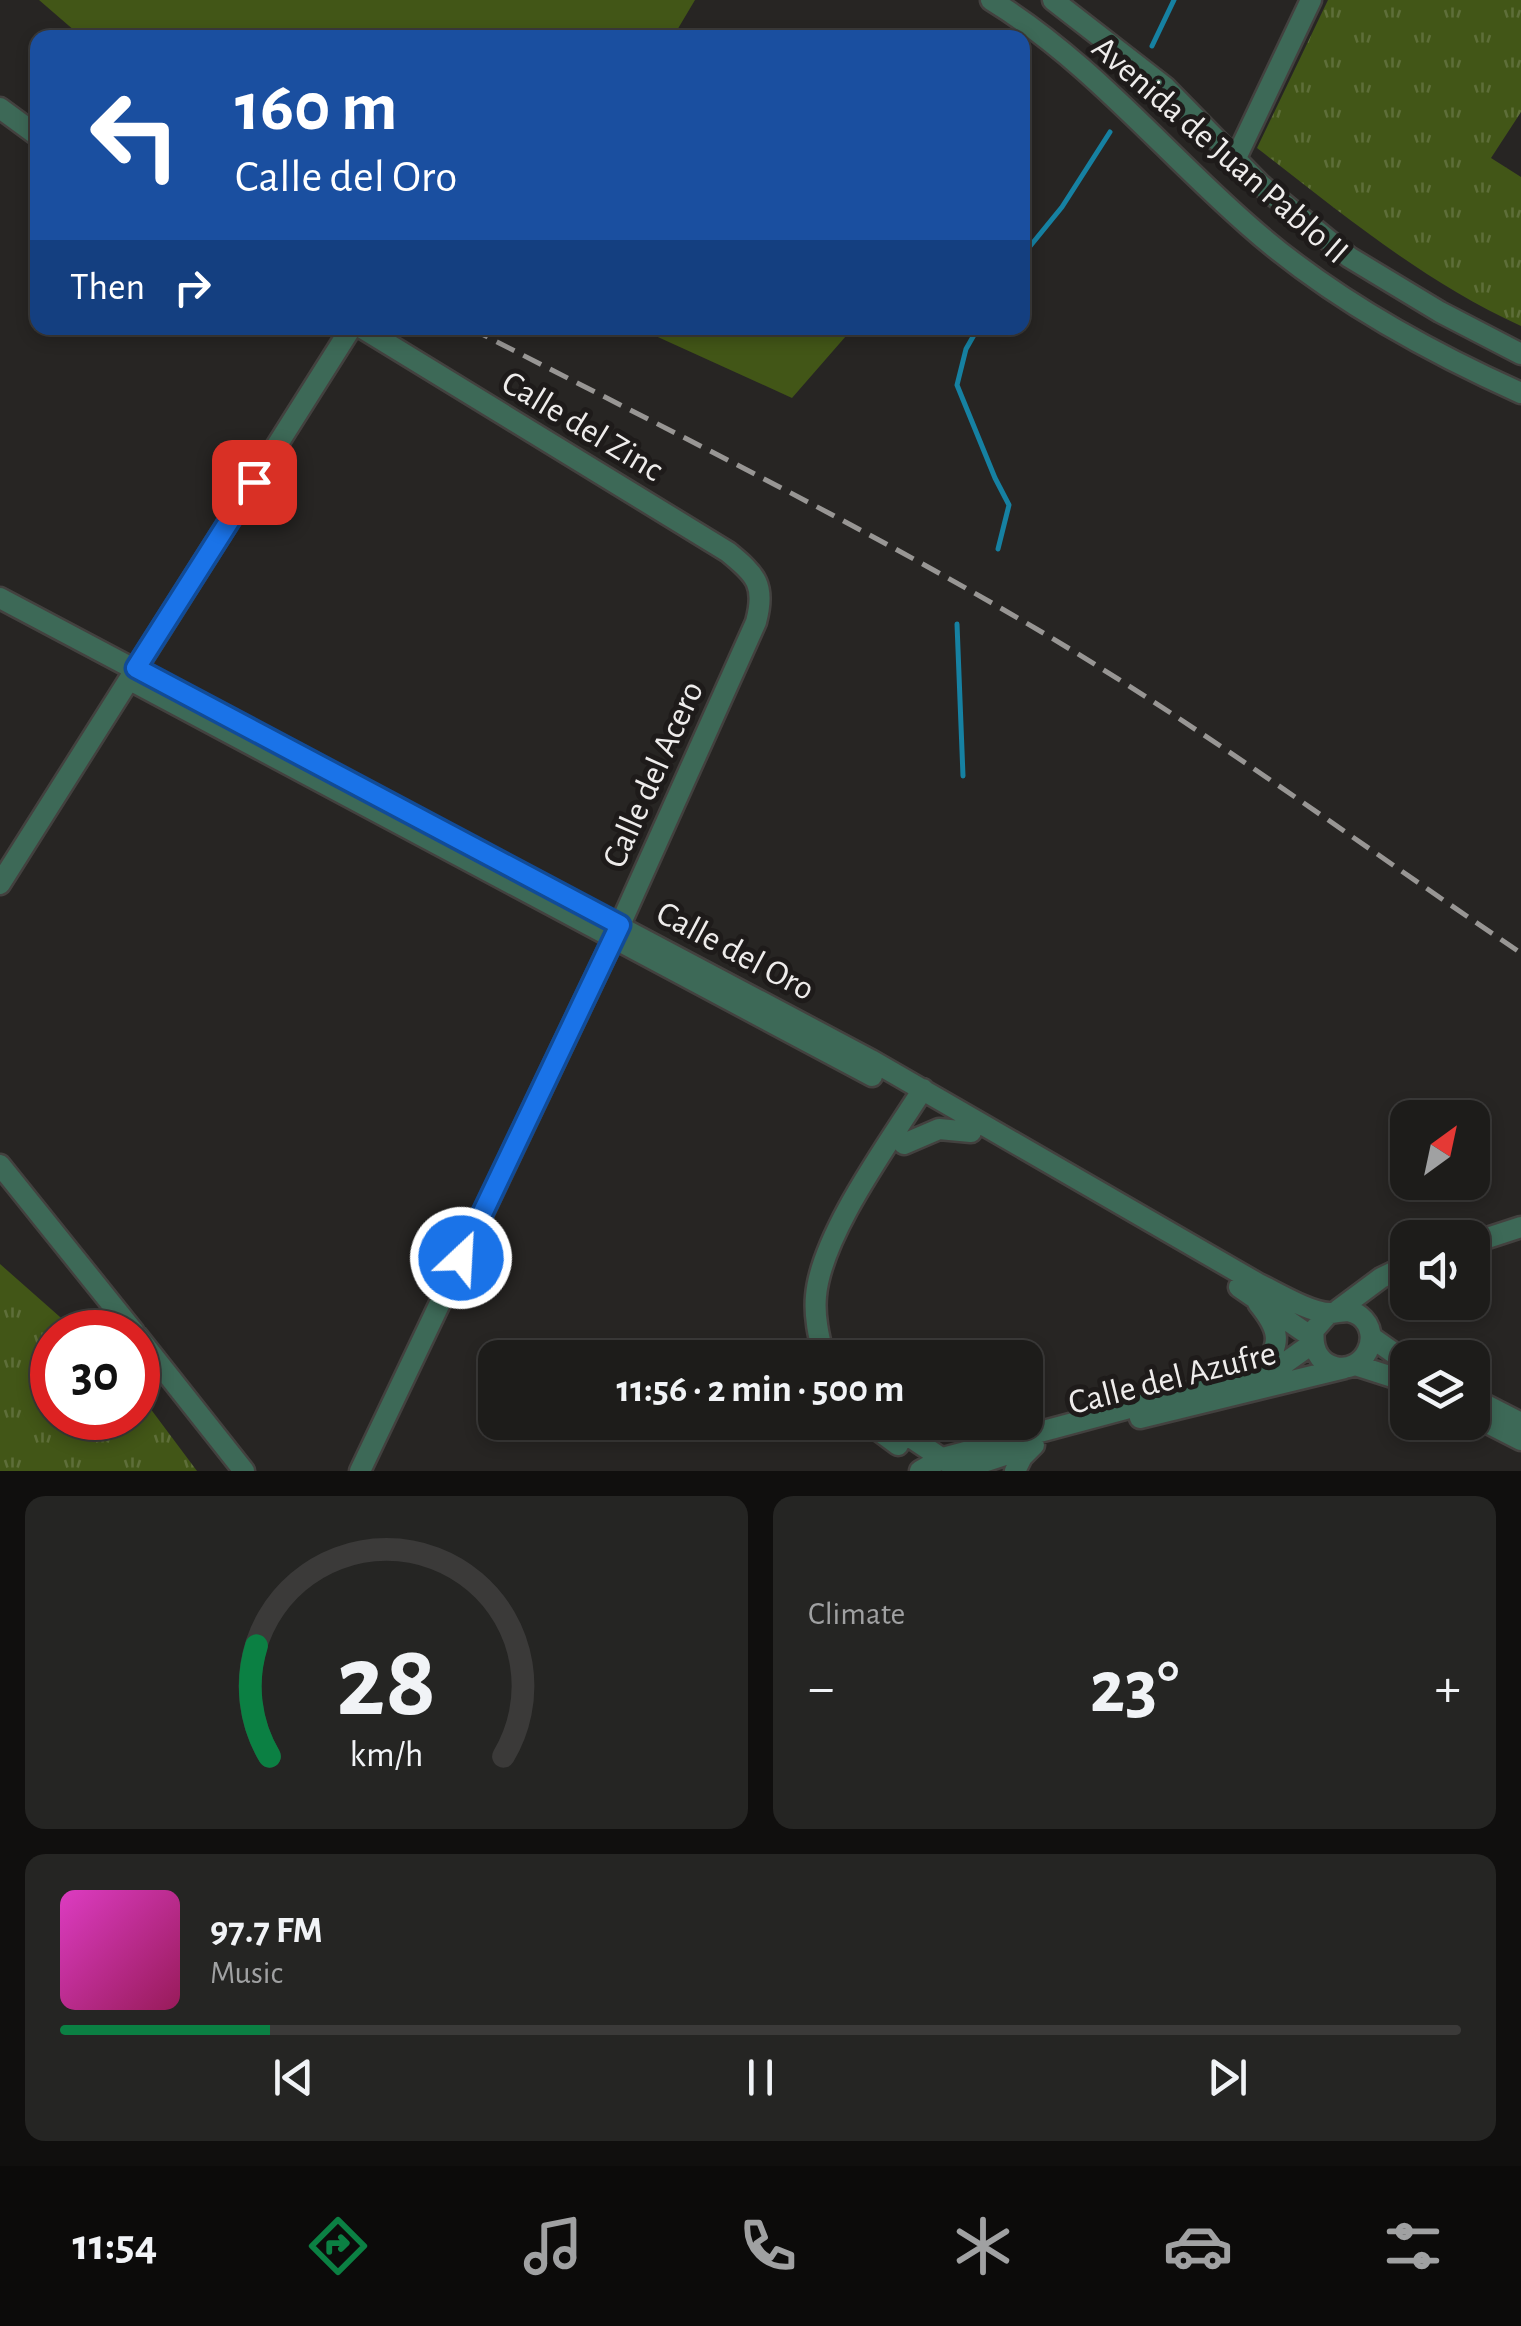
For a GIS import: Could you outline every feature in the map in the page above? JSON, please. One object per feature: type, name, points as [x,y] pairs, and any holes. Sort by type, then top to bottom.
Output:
[{"type":"street","name":"Avenida de Juan Pablo II","points":[[991,0],[1062,52],[1249,226],[1330,290],[1448,358],[1521,393]]},
{"type":"street","name":"Avenida de Juan Pablo II","points":[[1054,0],[1165,87],[1235,160],[1350,257],[1464,326],[1521,354]]},
{"type":"street","points":[[1235,160],[1312,0]]},
{"type":"street","points":[[0,108],[30,130]]},
{"type":"street","points":[[1448,358],[1464,326]]},
{"type":"street","points":[[0,884],[348,335]]},
{"type":"street","name":"Calle del Zinc","points":[[373,335],[728,552],[748,568],[760,588]]},
{"type":"street","name":"Calle del Acero","points":[[360,1471],[616,932],[756,622],[760,588]]},
{"type":"street","name":"Calle del Oro","points":[[0,598],[133,674],[925,1098],[1258,1283],[1295,1302],[1334,1311]]},
{"type":"street","name":"Calle del Oro","points":[[0,611],[133,674]]},
{"type":"street","points":[[833,1340],[829,1297],[835,1266],[846,1239],[904,1144],[925,1098]]},
{"type":"street","points":[[819,1340],[816,1297],[822,1263],[834,1234],[925,1098]]},
{"type":"street","name":"Calle del Oro","points":[[925,1098],[971,1132],[1250,1294],[1313,1340]]},
{"type":"street","points":[[904,1144],[939,1129],[971,1132]]},
{"type":"street","points":[[0,1165],[116,1310]]},
{"type":"street","points":[[0,1185],[100,1310]]},
{"type":"street","points":[[1490,1237],[1521,1226]]},
{"type":"street","points":[[1390,1274],[1318,1323],[1313,1340],[1322,1360],[1329,1365],[1351,1366],[1390,1377]]},
{"type":"street","points":[[1368,1289],[1361,1317],[1371,1337],[1390,1350]]},
{"type":"street","points":[[1250,1294],[1272,1320],[1277,1339],[1272,1357],[1260,1372]]},
{"type":"street","points":[[1334,1311],[1361,1317]]},
{"type":"street","points":[[1351,1366],[1367,1353],[1371,1337]]},
{"type":"street","name":"Calle del Azufre","points":[[943,1468],[1286,1364],[1313,1340]]},
{"type":"street","points":[[160,1365],[244,1471]]},
{"type":"street","name":"Calle del Azufre","points":[[943,1468],[1351,1366]]},
{"type":"street","points":[[160,1385],[229,1471]]},
{"type":"street","points":[[1490,1407],[1521,1423]]},
{"type":"street","points":[[1490,1424],[1521,1440]]},
{"type":"street","points":[[897,1440],[943,1468]]},
{"type":"street","points":[[910,1440],[943,1468]]},
{"type":"street","points":[[1015,1471],[1034,1445]]},
{"type":"green space","points":[[39,0],[695,0],[677,30],[74,30]]},
{"type":"green space","points":[[1328,0],[1521,0],[1521,112],[1491,158],[1521,177],[1521,326],[1417,267],[1257,148]]},
{"type":"green space","points":[[653,335],[847,335],[792,398]]},
{"type":"green space","points":[[0,1264],[52,1310],[30,1310],[30,1440],[160,1440],[160,1421],[197,1471],[0,1471]]},
{"type":"waterway","points":[[1152,46],[1174,0]]},
{"type":"waterway","points":[[1030,246],[1062,207],[1110,132]]},
{"type":"waterway","points":[[974,335],[966,349],[957,385],[1009,505],[998,549]]},
{"type":"waterway","points":[[957,624],[963,776]]},
{"type":"railway","points":[[484,335],[835,516],[1050,637],[1229,752],[1521,953]]},
{"type":"route","points":[[254,482],[136,668],[620,925],[461,1258]]}]
